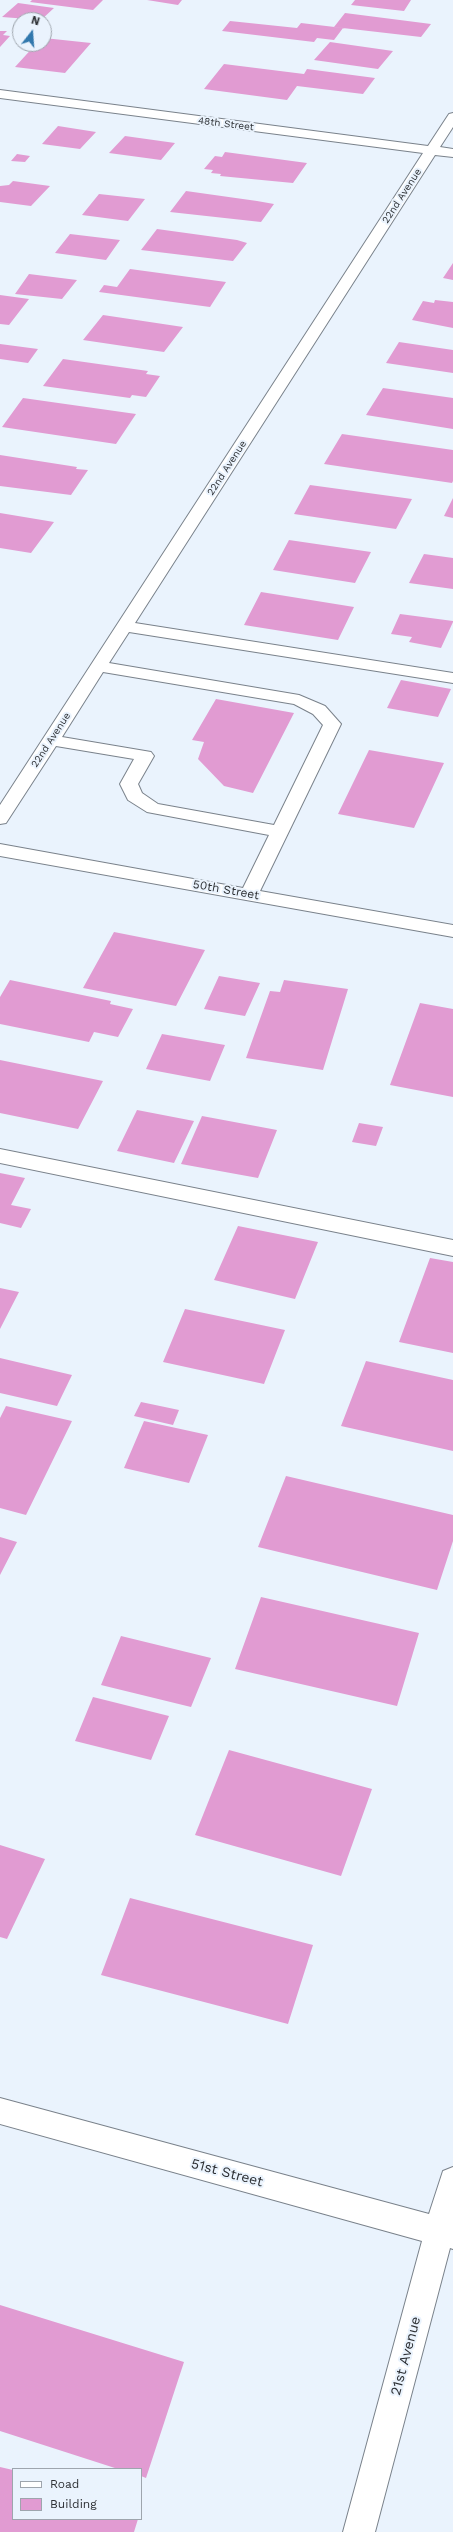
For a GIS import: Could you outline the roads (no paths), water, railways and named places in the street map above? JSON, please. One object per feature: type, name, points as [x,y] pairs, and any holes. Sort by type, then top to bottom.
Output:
[{"type":"street","name":"48th Street","points":[[0,94],[453,153]]},
{"type":"street","name":"22nd Avenue","points":[[0,819],[453,117]]},
{"type":"street","points":[[124,626],[453,678]]},
{"type":"street","points":[[99,666],[299,700],[319,710],[332,724],[249,894]]},
{"type":"street","points":[[51,740],[145,756],[128,784],[134,796],[152,808],[279,831]]},
{"type":"street","name":"50th Street","points":[[0,850],[453,931]]},
{"type":"street","points":[[0,1156],[453,1248]]},
{"type":"street","name":"51st Street","points":[[0,2111],[446,2233]]},
{"type":"street","name":"21st Avenue","points":[[359,2532],[446,2233],[453,2181]]}]
